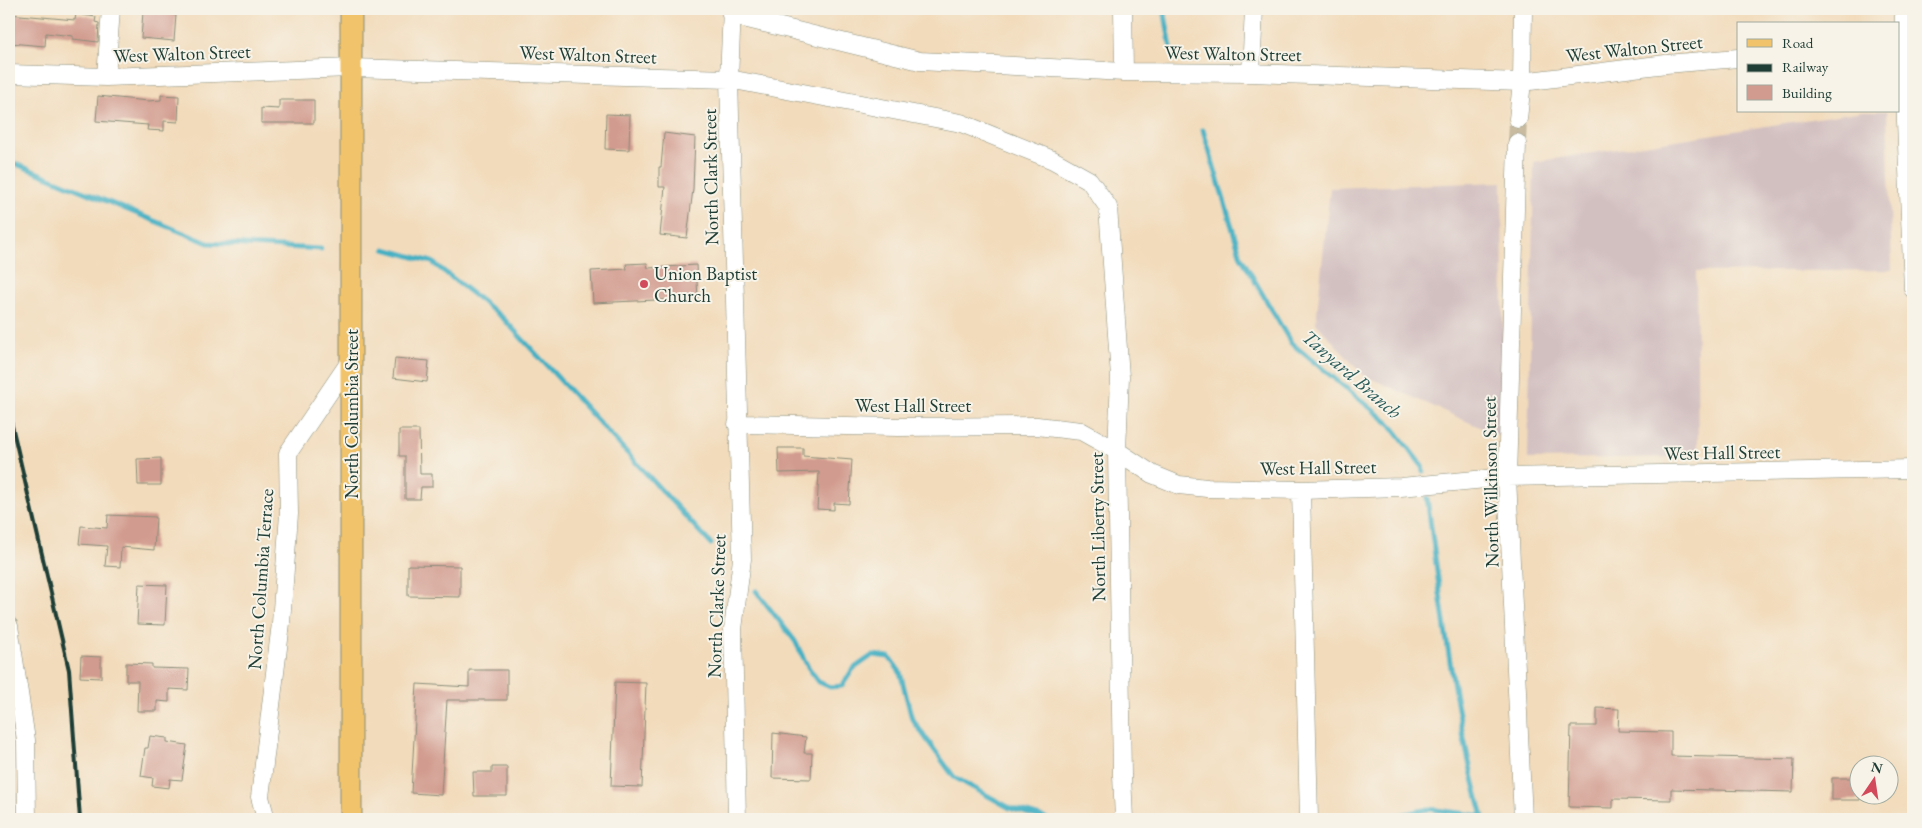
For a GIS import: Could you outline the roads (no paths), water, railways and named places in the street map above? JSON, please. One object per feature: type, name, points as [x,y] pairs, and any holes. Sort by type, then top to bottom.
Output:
[{"type":"main road","name":"North Columbia Street","points":[[350,819],[351,9]]},
{"type":"street","points":[[106,77],[111,9]]},
{"type":"street","points":[[1123,9],[1124,72]]},
{"type":"street","points":[[1251,73],[1254,9]]},
{"type":"street","points":[[1518,120],[1522,82],[1523,9]]},
{"type":"street","points":[[1904,9],[1901,45],[1909,90],[1913,290]]},
{"type":"street","points":[[729,79],[732,12]]},
{"type":"street","name":"West Walton Street","points":[[732,12],[920,61],[1124,72],[1251,73],[1522,82],[1666,64],[1737,58]]},
{"type":"street","name":"West Walton Street","points":[[9,74],[106,77],[351,68],[729,79],[961,123],[1053,160],[1089,180],[1108,207],[1111,234]]},
{"type":"street","name":"North Clark Street","points":[[729,79],[737,424]]},
{"type":"street","name":"North Wilkinson Street","points":[[1517,143],[1508,477],[1523,819]]},
{"type":"street","name":"North Liberty Street","points":[[1111,234],[1120,377],[1118,451],[1124,819]]},
{"type":"street","name":"North Columbia Terrace","points":[[266,819],[260,797],[282,613],[289,514],[288,453],[351,360]]},
{"type":"street","name":"West Hall Street","points":[[737,424],[898,427],[1037,426],[1081,431],[1118,451],[1152,474],[1179,485],[1207,488],[1301,490],[1401,487],[1508,477],[1913,469]]},
{"type":"street","name":"North Clarke Street","points":[[737,424],[742,560],[733,629],[737,819]]},
{"type":"street","points":[[1301,490],[1309,819]]},
{"type":"street","points":[[9,626],[26,740],[27,819]]},
{"type":"waterway","name":"Tanyard Branch","points":[[1164,9],[1171,48]]},
{"type":"waterway","name":"Tanyard Branch","points":[[1203,130],[1241,257],[1291,343],[1390,424],[1422,466],[1423,471]]},
{"type":"waterway","points":[[9,161],[208,243],[321,249]]},
{"type":"waterway","points":[[385,249],[432,262],[503,318],[711,544]]},
{"type":"waterway","name":"Tanyard Branch","points":[[1380,819],[1429,809],[1483,816],[1456,698],[1427,498]]},
{"type":"waterway","points":[[756,591],[795,641],[808,667],[819,682],[830,687],[842,686],[853,669],[873,655],[889,657],[900,672],[912,719],[954,777],[1010,808],[1047,819]]},
{"type":"tunnel","points":[[1517,143],[1518,119]]},
{"type":"railway","points":[[9,413],[69,670],[80,819]]},
{"type":"place","name":"Union Baptist Church","points":[[644,284]]}]
